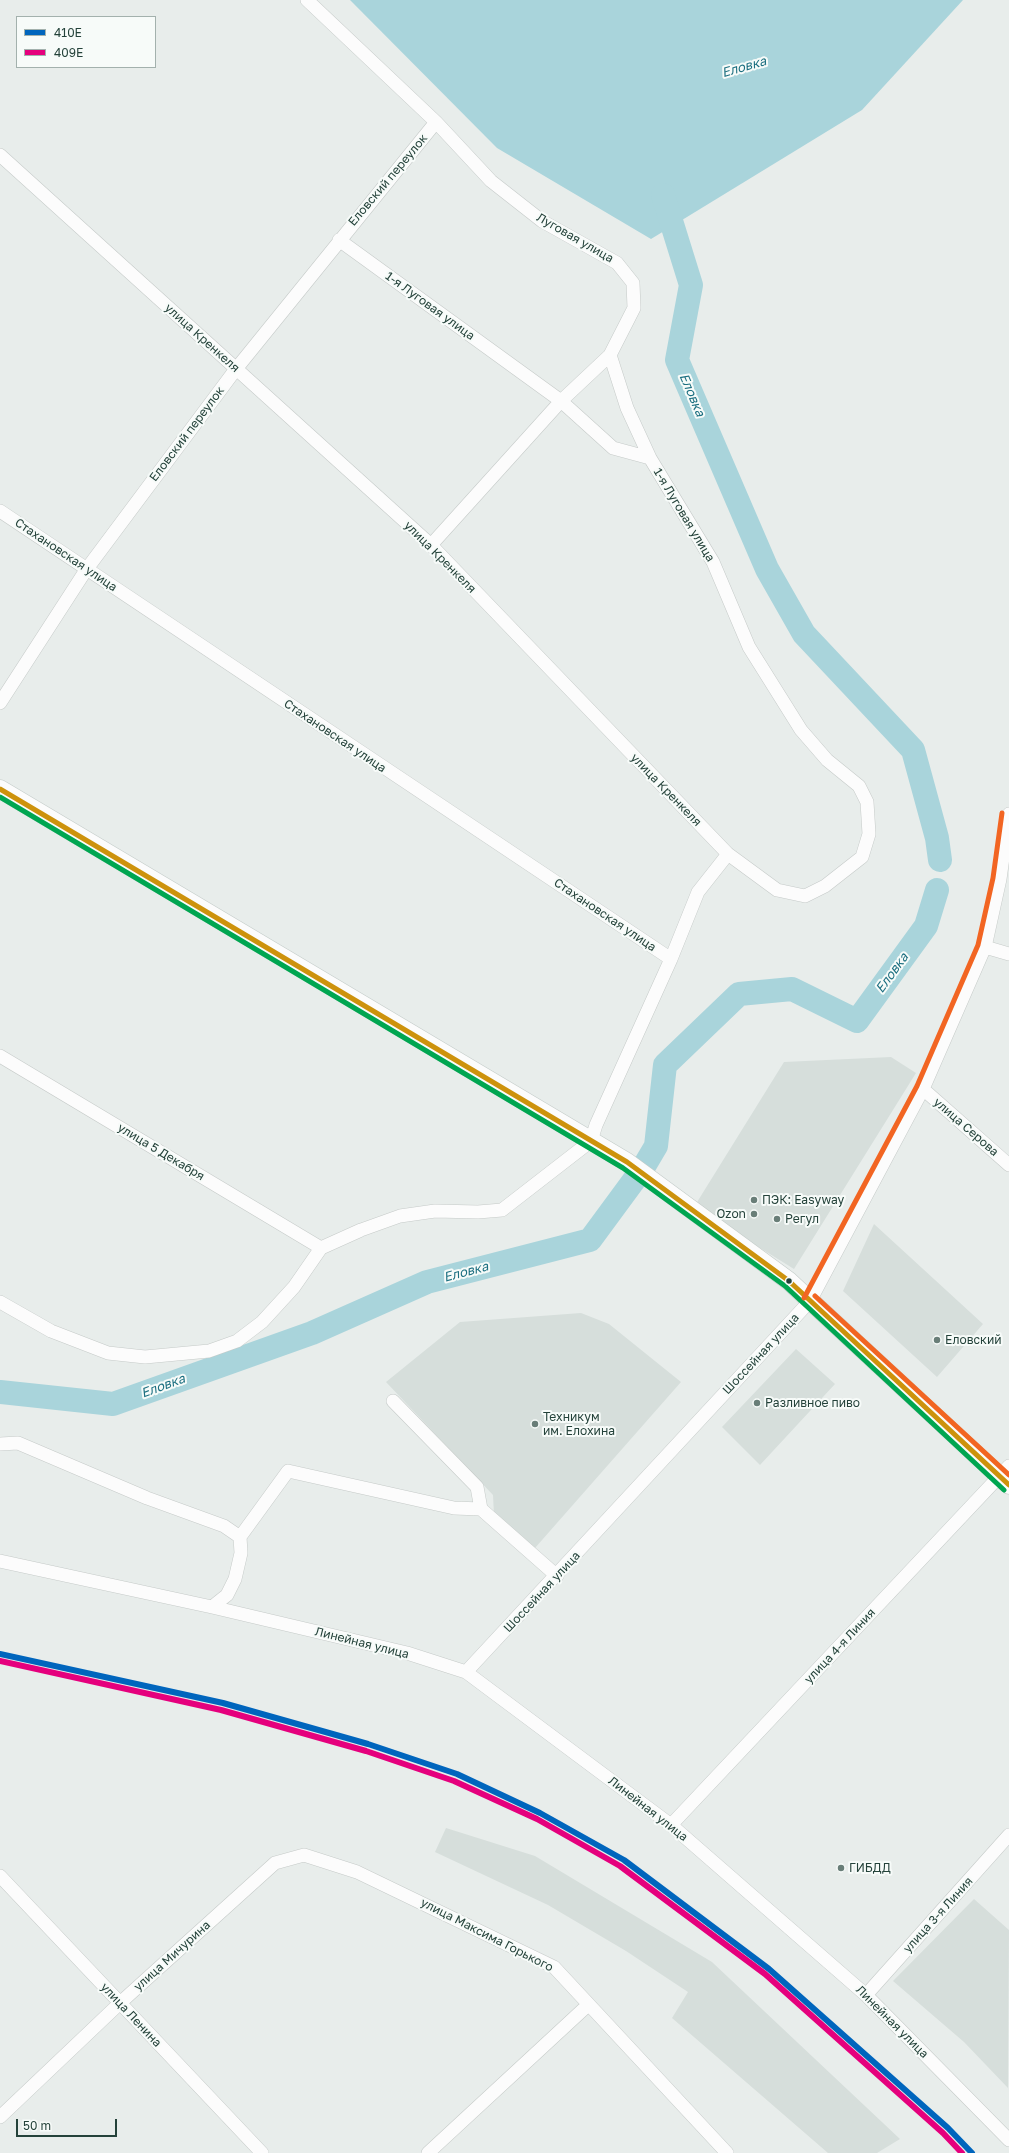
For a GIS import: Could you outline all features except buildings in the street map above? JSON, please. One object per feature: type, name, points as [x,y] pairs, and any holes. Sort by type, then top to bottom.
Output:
[{"type":"main road","points":[[0,789],[627,1162],[789,1281],[1006,1476]]},
{"type":"street","name":"Луговая улица","points":[[307,0],[436,122],[491,181],[542,221],[617,263],[634,283],[634,308],[610,355],[561,401],[431,544]]},
{"type":"street","name":"Еловский переулок","points":[[0,703],[86,570],[236,368],[338,240],[436,122]]},
{"type":"street","name":"улица Кренкеля","points":[[0,155],[431,544],[728,854],[777,890],[805,896],[825,886],[862,857],[869,834]]},
{"type":"street","name":"1-я Луговая улица","points":[[338,240],[561,401],[613,448],[650,458],[713,562],[749,647],[801,730],[827,760],[859,786],[867,802],[869,834]]},
{"type":"street","points":[[610,355],[627,408],[650,458]]},
{"type":"street","name":"Стахановская улица","points":[[0,510],[86,570],[671,959]]},
{"type":"street","name":"Шоссейная улица","points":[[466,1672],[557,1576],[810,1301],[923,1089],[985,948],[1000,879],[1009,814]]},
{"type":"street","points":[[0,1302],[51,1331],[108,1353],[145,1357],[209,1351],[237,1341],[262,1322],[294,1287],[321,1248],[360,1230],[400,1216],[435,1211],[478,1212],[502,1210],[591,1141],[596,1125],[671,959],[698,892],[728,854]]},
{"type":"street","points":[[985,948],[1009,954]]},
{"type":"street","name":"улица 5 Декабря","points":[[0,1056],[321,1248]]},
{"type":"street","name":"улица Серова","points":[[923,1089],[1009,1165]]},
{"type":"street","points":[[393,1401],[477,1487],[481,1509],[557,1576]]},
{"type":"street","points":[[0,1444],[18,1443],[147,1498],[224,1526],[240,1537]]},
{"type":"street","points":[[212,1607],[227,1595],[235,1579],[240,1553],[240,1537],[288,1472],[454,1508],[481,1509]]},
{"type":"street","name":"улица 4-я Линия","points":[[671,1825],[1006,1476]]},
{"type":"street","name":"Линейная улица","points":[[0,1561],[212,1607],[407,1653],[466,1672],[671,1825],[866,1995],[1006,2131]]},
{"type":"street","name":"улица 3-я Линия","points":[[866,1995],[1009,1834]]},
{"type":"street","name":"улица Максима Горького","points":[[275,1863],[304,1855],[357,1872],[554,1967],[726,2153]]},
{"type":"street","name":"улица Мичурина","points":[[0,2117],[120,2003],[275,1863]]},
{"type":"street","name":"улица Ленина","points":[[0,1876],[262,2153]]},
{"type":"street","points":[[428,2153],[588,2005]]},
{"type":"shaded area","points":[[891,1057],[916,1073],[794,1269],[694,1207],[784,1062]]},
{"type":"shaded area","points":[[874,1224],[983,1324],[937,1377],[843,1291]]},
{"type":"shaded area","name":"Техникум им. Елохина","points":[[581,1313],[609,1324],[681,1382],[535,1548],[494,1515],[493,1495],[386,1382],[460,1322]]},
{"type":"shaded area","points":[[796,1349],[835,1384],[760,1465],[722,1427]]},
{"type":"shaded area","points":[[446,1828],[535,1856],[712,1962],[900,2139],[877,2153],[828,2153],[672,2018],[688,1992],[626,1951],[548,1905],[435,1852]]},
{"type":"shaded area","points":[[974,1899],[1009,1930],[1008,2088],[964,2042],[893,1981]]},
{"type":"water","points":[[350,0],[963,0],[862,110],[651,239],[497,148]]},
{"type":"waterway","name":"Еловка","points":[[663,195],[691,285],[677,360],[767,569],[804,634],[913,750],[937,838],[940,860]]},
{"type":"waterway","name":"Еловка","points":[[0,1392],[113,1404],[312,1333],[427,1282],[590,1240],[643,1168],[656,1146],[665,1065],[739,994],[792,989],[857,1021],[926,926],[937,890]]},
{"type":"transit line","points":[[0,789],[627,1162],[789,1281],[1009,1485]]},
{"type":"transit line","points":[[0,797],[623,1168],[785,1286],[1004,1490]]},
{"type":"transit line","points":[[804,1298],[917,1086],[978,945],[993,878],[1002,813]]},
{"type":"transit line","points":[[815,1296],[1009,1475]]},
{"type":"transit line","name":"410E","points":[[0,1654],[223,1703],[368,1744],[457,1774],[540,1813],[624,1860],[769,1969],[948,2128],[972,2153]]},
{"type":"transit line","name":"409E","points":[[0,1661],[221,1710],[366,1751],[454,1781],[537,1819],[620,1866],[765,1974],[943,2133],[962,2153]]},
{"type":"place","name":"ПЭК: Easyway","points":[[754,1200]]},
{"type":"place","name":"Ozon","points":[[754,1214]]},
{"type":"place","name":"Регул","points":[[777,1219]]},
{"type":"place","name":"Еловский","points":[[937,1340]]},
{"type":"place","name":"Разливное пиво","points":[[757,1403]]},
{"type":"place","name":"Техникум им. Елохина","points":[[535,1424]]},
{"type":"place","name":"ГИБДД","points":[[841,1868]]}]
